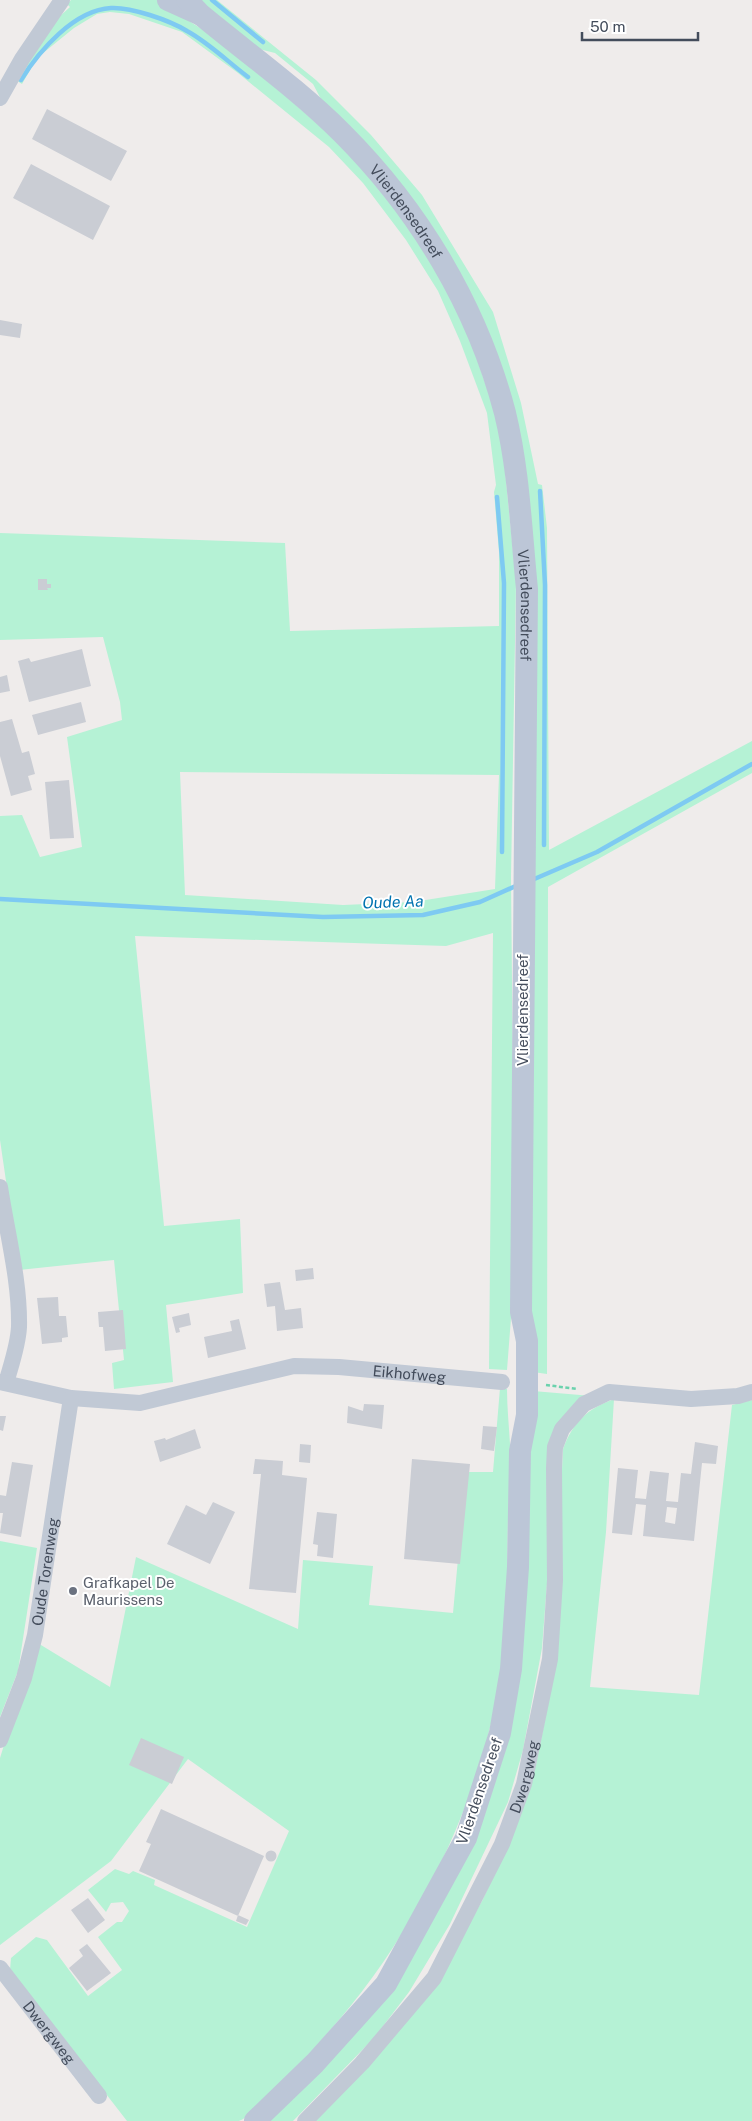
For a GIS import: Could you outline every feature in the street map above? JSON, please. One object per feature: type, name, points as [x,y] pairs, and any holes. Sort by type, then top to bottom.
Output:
[{"type":"main road","name":"Vlierdensedreef","points":[[168,0],[193,7],[314,106],[378,172],[424,232],[460,292],[480,338],[506,422],[517,478],[526,580],[520,1312],[513,1342],[511,1416],[520,1451]]},
{"type":"main road","name":"Vlierdensedreef","points":[[255,2121],[315,2063],[386,1984],[466,1838],[500,1733],[511,1669],[518,1567],[520,1451],[527,1415],[527,1342],[520,1312]]},
{"type":"street","points":[[0,98],[22,59],[62,0]]},
{"type":"street","points":[[0,1187],[15,1277],[19,1327],[3,1382]]},
{"type":"street","name":"Eikhofweg","points":[[3,1382],[71,1398],[140,1403],[294,1366],[339,1367],[502,1382]]},
{"type":"street","name":"Dwergweg","points":[[304,2121],[362,2063],[434,1978],[502,1844],[524,1784],[550,1659],[555,1580],[555,1447],[562,1429],[584,1404],[609,1392],[691,1399],[738,1396],[752,1392]]},
{"type":"street","name":"Oude Torenweg","points":[[0,1740],[24,1678],[35,1635],[71,1398]]},
{"type":"street","name":"Dwergweg","points":[[0,1968],[99,2096]]},
{"type":"path","points":[[527,1383],[579,1389]]},
{"type":"green space","points":[[71,0],[157,0],[203,30],[255,69],[339,143],[393,201],[460,309],[501,430],[516,582],[511,878],[513,1084],[511,1318],[507,1370],[489,1369],[493,933],[446,946],[135,936],[164,1226],[240,1219],[243,1293],[166,1305],[173,1382],[114,1389],[112,1363],[124,1360],[114,1260],[19,1270],[0,1140],[0,816],[22,815],[40,857],[82,847],[67,737],[122,720],[120,702],[103,637],[0,640],[0,533],[285,543],[290,631],[499,626],[499,552],[494,492],[496,485],[487,413],[460,341],[438,291],[406,240],[363,183],[329,147],[238,73],[182,32],[129,14],[110,12],[97,14],[74,28],[37,58],[22,84],[14,79],[59,17],[70,7],[67,4]],"holes":[[[180,772],[499,775],[495,889],[413,902],[343,905],[185,895]]]},
{"type":"green space","points":[[196,0],[217,0],[316,80],[371,135],[422,195],[493,312],[521,403],[538,484],[542,485],[547,528],[549,850],[752,741],[752,773],[548,887],[547,1374],[533,1372],[528,1315],[533,585],[497,356],[324,105],[313,84],[275,53],[255,48]]},
{"type":"green space","points":[[500,1388],[507,1389],[510,1463],[506,1626],[500,1681],[488,1737],[471,1792],[449,1846],[423,1898],[393,1947],[361,1993],[296,2069],[258,2108],[239,2121],[127,2121],[10,1970],[11,1958],[36,1937],[47,1940],[88,1996],[122,1970],[98,1937],[117,1922],[122,1922],[129,1911],[123,1902],[111,1903],[106,1912],[88,1890],[115,1869],[129,1874],[133,1871],[155,1880],[154,1885],[247,1927],[289,1831],[188,1759],[111,1861],[0,1945],[0,1758],[36,1642],[110,1687],[136,1557],[298,1629],[303,1560],[373,1566],[369,1605],[453,1613],[466,1472],[493,1472]]},
{"type":"green space","points":[[533,1391],[592,1396],[559,1429],[542,1648],[523,1750],[508,1802],[450,1924],[409,1992],[374,2038],[293,2121],[266,2121],[351,2034],[491,1782]]},
{"type":"green space","points":[[614,1399],[606,1532],[590,1687],[699,1695],[732,1405],[752,1400],[752,2121],[313,2121],[457,1945],[482,1901],[502,1858],[536,1765],[551,1689],[563,1449],[571,1431],[582,1418],[596,1407]]},
{"type":"green space","points":[[0,1541],[37,1548],[18,1671],[0,1717]]},
{"type":"building","points":[[47,109],[127,151],[111,181],[32,139]]},
{"type":"building","points":[[31,164],[110,206],[93,240],[13,198]]},
{"type":"building","points":[[0,320],[22,324],[20,338],[0,335]]},
{"type":"building","points":[[38,579],[47,579],[47,584],[51,584],[51,588],[47,588],[48,590],[38,590]]},
{"type":"building","points":[[82,649],[91,686],[29,702],[18,661],[29,658],[31,662]]},
{"type":"building","points":[[7,675],[10,691],[0,693],[0,677]]},
{"type":"building","points":[[81,702],[86,722],[38,735],[32,715]]},
{"type":"building","points":[[12,719],[22,753],[29,751],[35,774],[28,776],[32,790],[11,796],[0,756],[0,722]]},
{"type":"building","points":[[69,780],[74,838],[50,839],[45,782]]},
{"type":"building","points":[[313,1268],[314,1279],[296,1281],[295,1270]]},
{"type":"building","points":[[280,1282],[285,1310],[301,1308],[303,1328],[277,1331],[275,1306],[267,1307],[264,1284]]},
{"type":"building","points":[[58,1297],[59,1316],[66,1316],[68,1337],[62,1338],[62,1342],[42,1344],[37,1298]]},
{"type":"building","points":[[123,1310],[126,1349],[105,1351],[103,1327],[99,1327],[98,1312]]},
{"type":"building","points":[[189,1313],[191,1325],[179,1328],[180,1332],[176,1333],[172,1317]]},
{"type":"building","points":[[239,1319],[246,1349],[208,1358],[204,1337],[232,1331],[230,1321]]},
{"type":"building","points":[[364,1404],[384,1405],[382,1429],[347,1423],[348,1406],[363,1411]]},
{"type":"building","points":[[0,1416],[6,1416],[3,1431],[0,1430]]},
{"type":"building","points":[[483,1426],[497,1427],[494,1451],[481,1449]]},
{"type":"building","points":[[195,1429],[201,1448],[160,1462],[154,1441],[165,1438],[166,1440]]},
{"type":"building","points":[[695,1442],[718,1446],[716,1464],[702,1463],[694,1541],[643,1536],[646,1505],[636,1504],[632,1535],[612,1533],[618,1468],[638,1470],[635,1498],[646,1499],[650,1471],[669,1473],[666,1501],[678,1502],[681,1473],[691,1474]],"holes":[[[667,1507],[677,1508],[675,1524],[665,1522]]]},
{"type":"building","points":[[300,1444],[311,1445],[310,1463],[299,1462]]},
{"type":"building","points":[[255,1459],[283,1461],[282,1475],[307,1478],[296,1593],[249,1589],[261,1474],[253,1474]]},
{"type":"building","points":[[412,1459],[470,1464],[460,1564],[404,1559]]},
{"type":"building","points":[[12,1462],[33,1465],[21,1537],[0,1533],[3,1513],[0,1513],[0,1495],[6,1496]]},
{"type":"building","points":[[213,1502],[235,1512],[210,1564],[167,1544],[186,1505],[206,1515]]},
{"type":"building","points":[[317,1512],[337,1514],[333,1558],[317,1556],[318,1545],[313,1544]]},
{"type":"building","points":[[141,1738],[184,1757],[172,1784],[129,1765]]},
{"type":"building","points":[[161,1809],[264,1856],[238,1916],[139,1871],[151,1844],[146,1842]]},
{"type":"building","points":[[271,1850],[277,1856],[271,1862],[265,1856]]},
{"type":"building","points":[[88,1898],[105,1920],[88,1933],[71,1910]]},
{"type":"building","points":[[238,1915],[249,1920],[246,1925],[236,1921]]},
{"type":"building","points":[[87,1944],[111,1973],[87,1991],[69,1968],[83,1956],[79,1950]]},
{"type":"waterway","points":[[212,0],[263,42]]},
{"type":"waterway","points":[[21,80],[37,57],[71,24],[97,10],[111,8],[139,12],[179,27],[203,41],[248,77]]},
{"type":"waterway","points":[[540,491],[545,585],[544,845]]},
{"type":"waterway","points":[[497,497],[504,583],[502,852]]},
{"type":"waterway","name":"Oude Aa","points":[[532,880],[597,852],[752,764]]},
{"type":"waterway","name":"Oude Aa","points":[[0,899],[323,917],[423,915],[480,902],[518,885]]},
{"type":"place","name":"Grafkapel De Maurissens","points":[[73,1591]]}]
